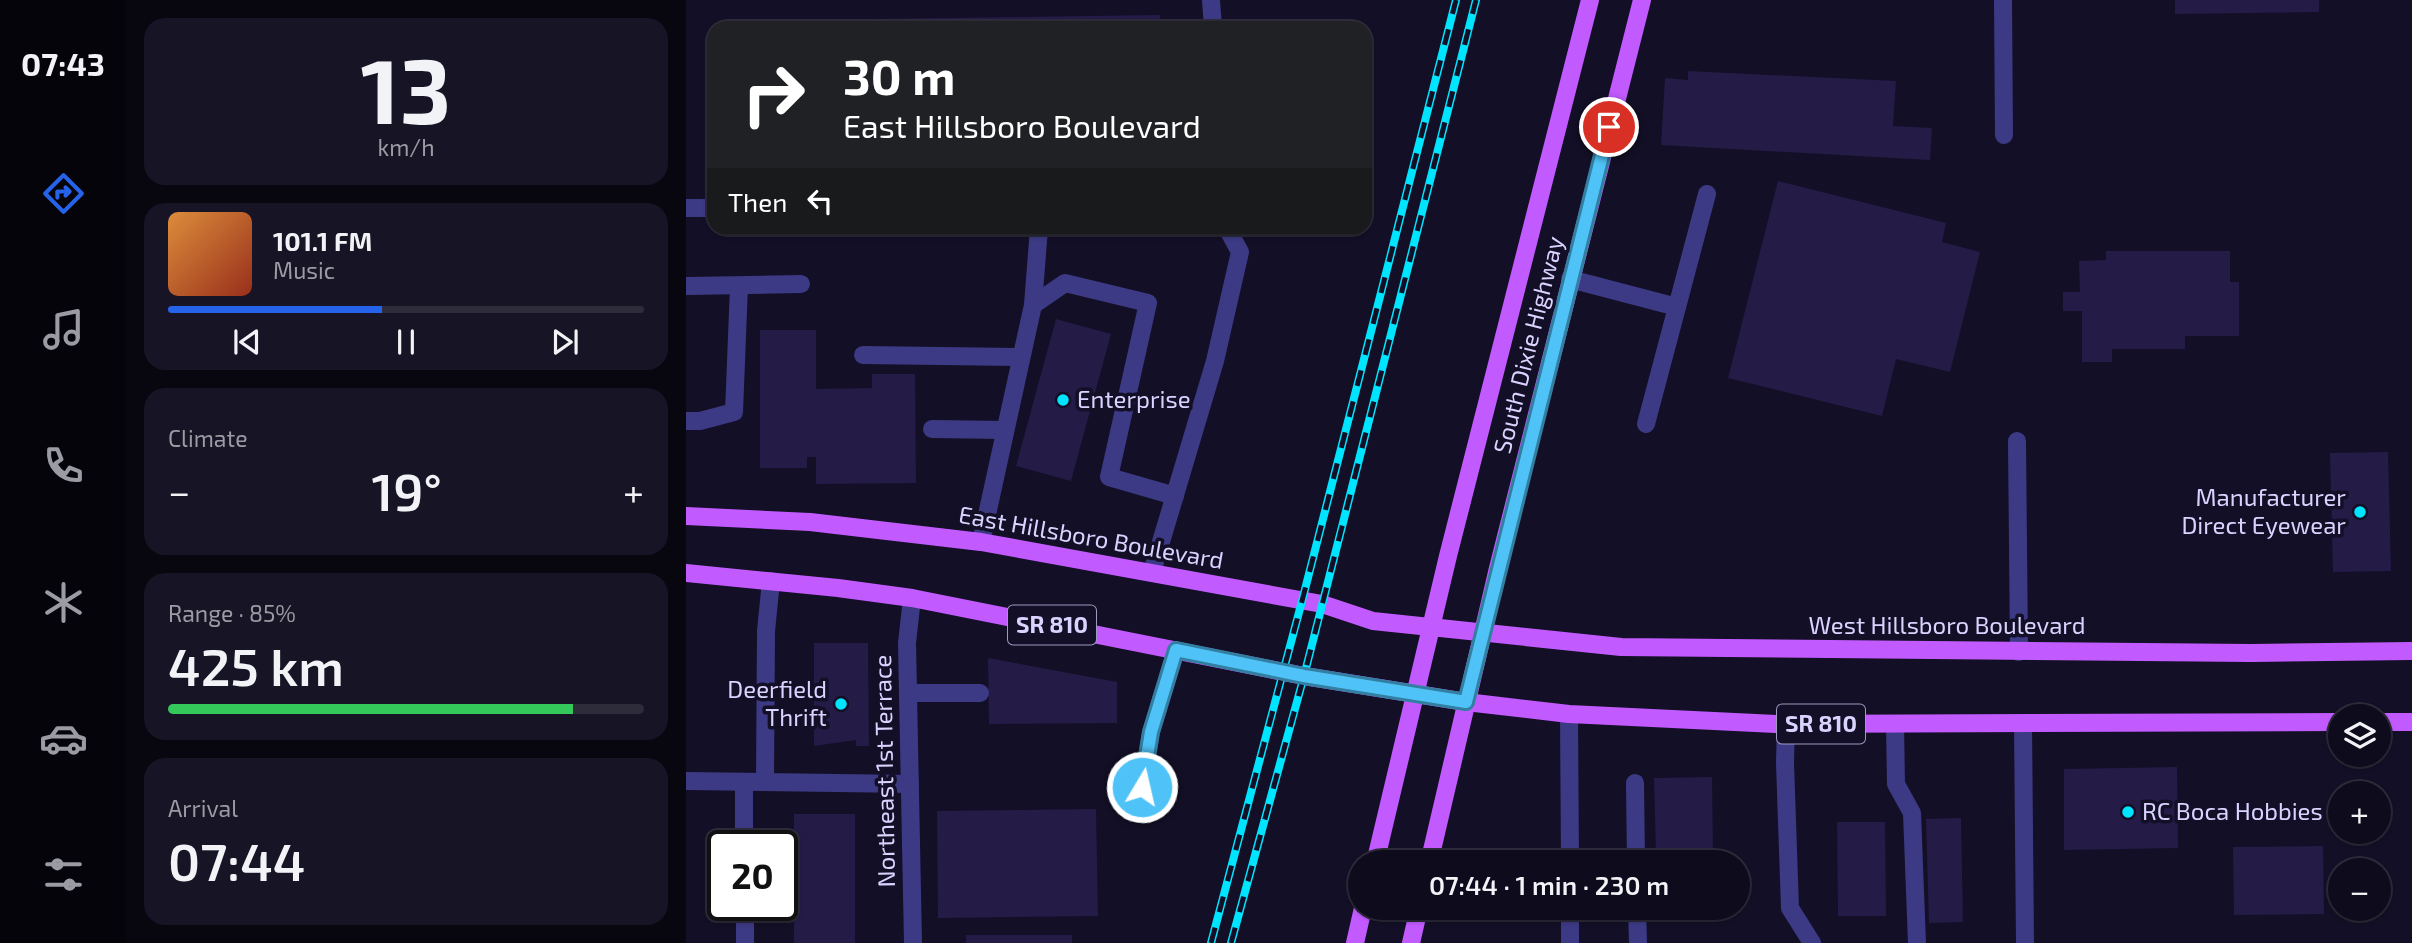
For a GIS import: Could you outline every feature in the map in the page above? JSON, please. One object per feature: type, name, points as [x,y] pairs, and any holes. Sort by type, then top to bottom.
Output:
[{"type":"main road","name":"South Dixie Highway","points":[[1378,850],[1431,628],[1590,0]]},
{"type":"main road","name":"South Dixie Highway","points":[[1432,850],[1570,279],[1642,0]]},
{"type":"main road","name":"East Hillsboro Boulevard","points":[[686,516],[810,522],[981,542],[1322,604],[1373,621],[1483,633]]},
{"type":"main road","name":"SR 810","points":[[686,573],[912,598],[1304,676],[1466,702],[1569,715],[1786,724],[2328,722]]},
{"type":"main road","name":"West Hillsboro Boulevard","points":[[1483,633],[1621,647],[2020,652],[2412,651]]},
{"type":"main road","points":[[2391,722],[2411,722]]},
{"type":"main road","points":[[1355,943],[1360,920]]},
{"type":"main road","points":[[1411,943],[1416,920]]},
{"type":"street","points":[[1211,0],[1212,21]]},
{"type":"street","points":[[2003,0],[2004,135]]},
{"type":"street","points":[[1646,424],[1707,194]]},
{"type":"street","points":[[686,208],[707,208]]},
{"type":"street","points":[[981,542],[1033,305],[1038,235]]},
{"type":"street","points":[[1153,572],[1214,361],[1240,252],[1231,235]]},
{"type":"street","points":[[1570,279],[1677,307]]},
{"type":"street","points":[[1033,305],[1065,283],[1147,303],[1109,477],[1174,496]]},
{"type":"street","points":[[686,286],[801,284]]},
{"type":"street","points":[[686,421],[700,421],[734,412],[738,286]]},
{"type":"street","points":[[863,355],[1021,356]]},
{"type":"street","points":[[932,429],[1005,430]]},
{"type":"street","points":[[2017,441],[2020,652]]},
{"type":"street","points":[[765,782],[766,631],[771,581]]},
{"type":"street","name":"Northeast 1st Terrace","points":[[912,598],[907,643],[914,943]]},
{"type":"street","points":[[1142,787],[1151,732],[1176,650]]},
{"type":"street","points":[[908,694],[980,693]]},
{"type":"street","points":[[1569,715],[1570,850]]},
{"type":"street","points":[[2023,723],[2025,943]]},
{"type":"street","points":[[1786,724],[1790,908],[1812,943]]},
{"type":"street","points":[[1895,724],[1896,784],[1912,813],[1917,943]]},
{"type":"street","points":[[686,781],[910,784]]},
{"type":"street","points":[[744,782],[744,830]]},
{"type":"street","points":[[1635,783],[1636,850]]},
{"type":"street","points":[[1570,920],[1570,943]]},
{"type":"street","points":[[1637,920],[1638,943]]},
{"type":"street","points":[[745,921],[745,943]]},
{"type":"building","points":[[2175,0],[2319,0],[2319,12],[2175,14]]},
{"type":"building","points":[[1160,15],[1160,21],[731,21]]},
{"type":"building","points":[[1688,71],[1896,81],[1893,126],[1932,128],[1930,160],[1661,145],[1665,78],[1688,80]]},
{"type":"building","points":[[1778,181],[1946,223],[1942,242],[1980,252],[1950,372],[1896,359],[1882,416],[1728,378]]},
{"type":"building","points":[[2106,251],[2230,251],[2230,282],[2239,282],[2239,336],[2185,336],[2185,349],[2112,349],[2112,362],[2082,362],[2082,311],[2063,311],[2063,292],[2080,292],[2079,261],[2106,260]]},
{"type":"building","name":"Enterprise","points":[[1056,319],[1111,334],[1071,481],[1016,466]]},
{"type":"building","points":[[760,330],[816,330],[816,389],[872,388],[872,374],[915,374],[916,483],[816,484],[816,457],[807,457],[807,468],[760,468]]},
{"type":"building","name":"Manufacturer Direct Eyewear","points":[[2388,452],[2391,571],[2333,572],[2330,453]]},
{"type":"building","name":"Deerfield Thrift","points":[[814,643],[868,643],[869,746],[856,746],[856,740],[814,746]]},
{"type":"building","points":[[988,658],[1117,682],[1117,723],[989,724]]},
{"type":"building","points":[[2177,767],[2178,848],[2064,850],[2064,769]]},
{"type":"building","points":[[1712,777],[1713,850],[1656,850],[1654,778]]},
{"type":"building","points":[[1096,809],[1098,916],[938,918],[937,811]]},
{"type":"building","points":[[794,814],[855,814],[855,943],[794,943],[794,921],[798,921],[798,830],[794,830]]},
{"type":"building","points":[[1961,818],[1963,922],[1929,923],[1926,819]]},
{"type":"building","points":[[1837,822],[1885,822],[1886,916],[1838,916]]},
{"type":"building","points":[[2323,846],[2324,914],[2234,915],[2233,847]]},
{"type":"building","points":[[966,935],[1072,935],[1072,943],[966,943]]},
{"type":"railway","points":[[1211,943],[1456,0]]},
{"type":"railway","points":[[1231,943],[1304,676],[1476,0]]},
{"type":"place","name":"Enterprise","points":[[1063,400]]},
{"type":"place","name":"Manufacturer Direct Eyewear","points":[[2360,512]]},
{"type":"place","name":"Deerfield Thrift","points":[[841,704]]},
{"type":"place","name":"RC Boca Hobbies","points":[[2128,812]]},
{"type":"route","points":[[1142,787],[1151,732],[1176,650],[1304,676],[1466,702],[1609,127]]}]
